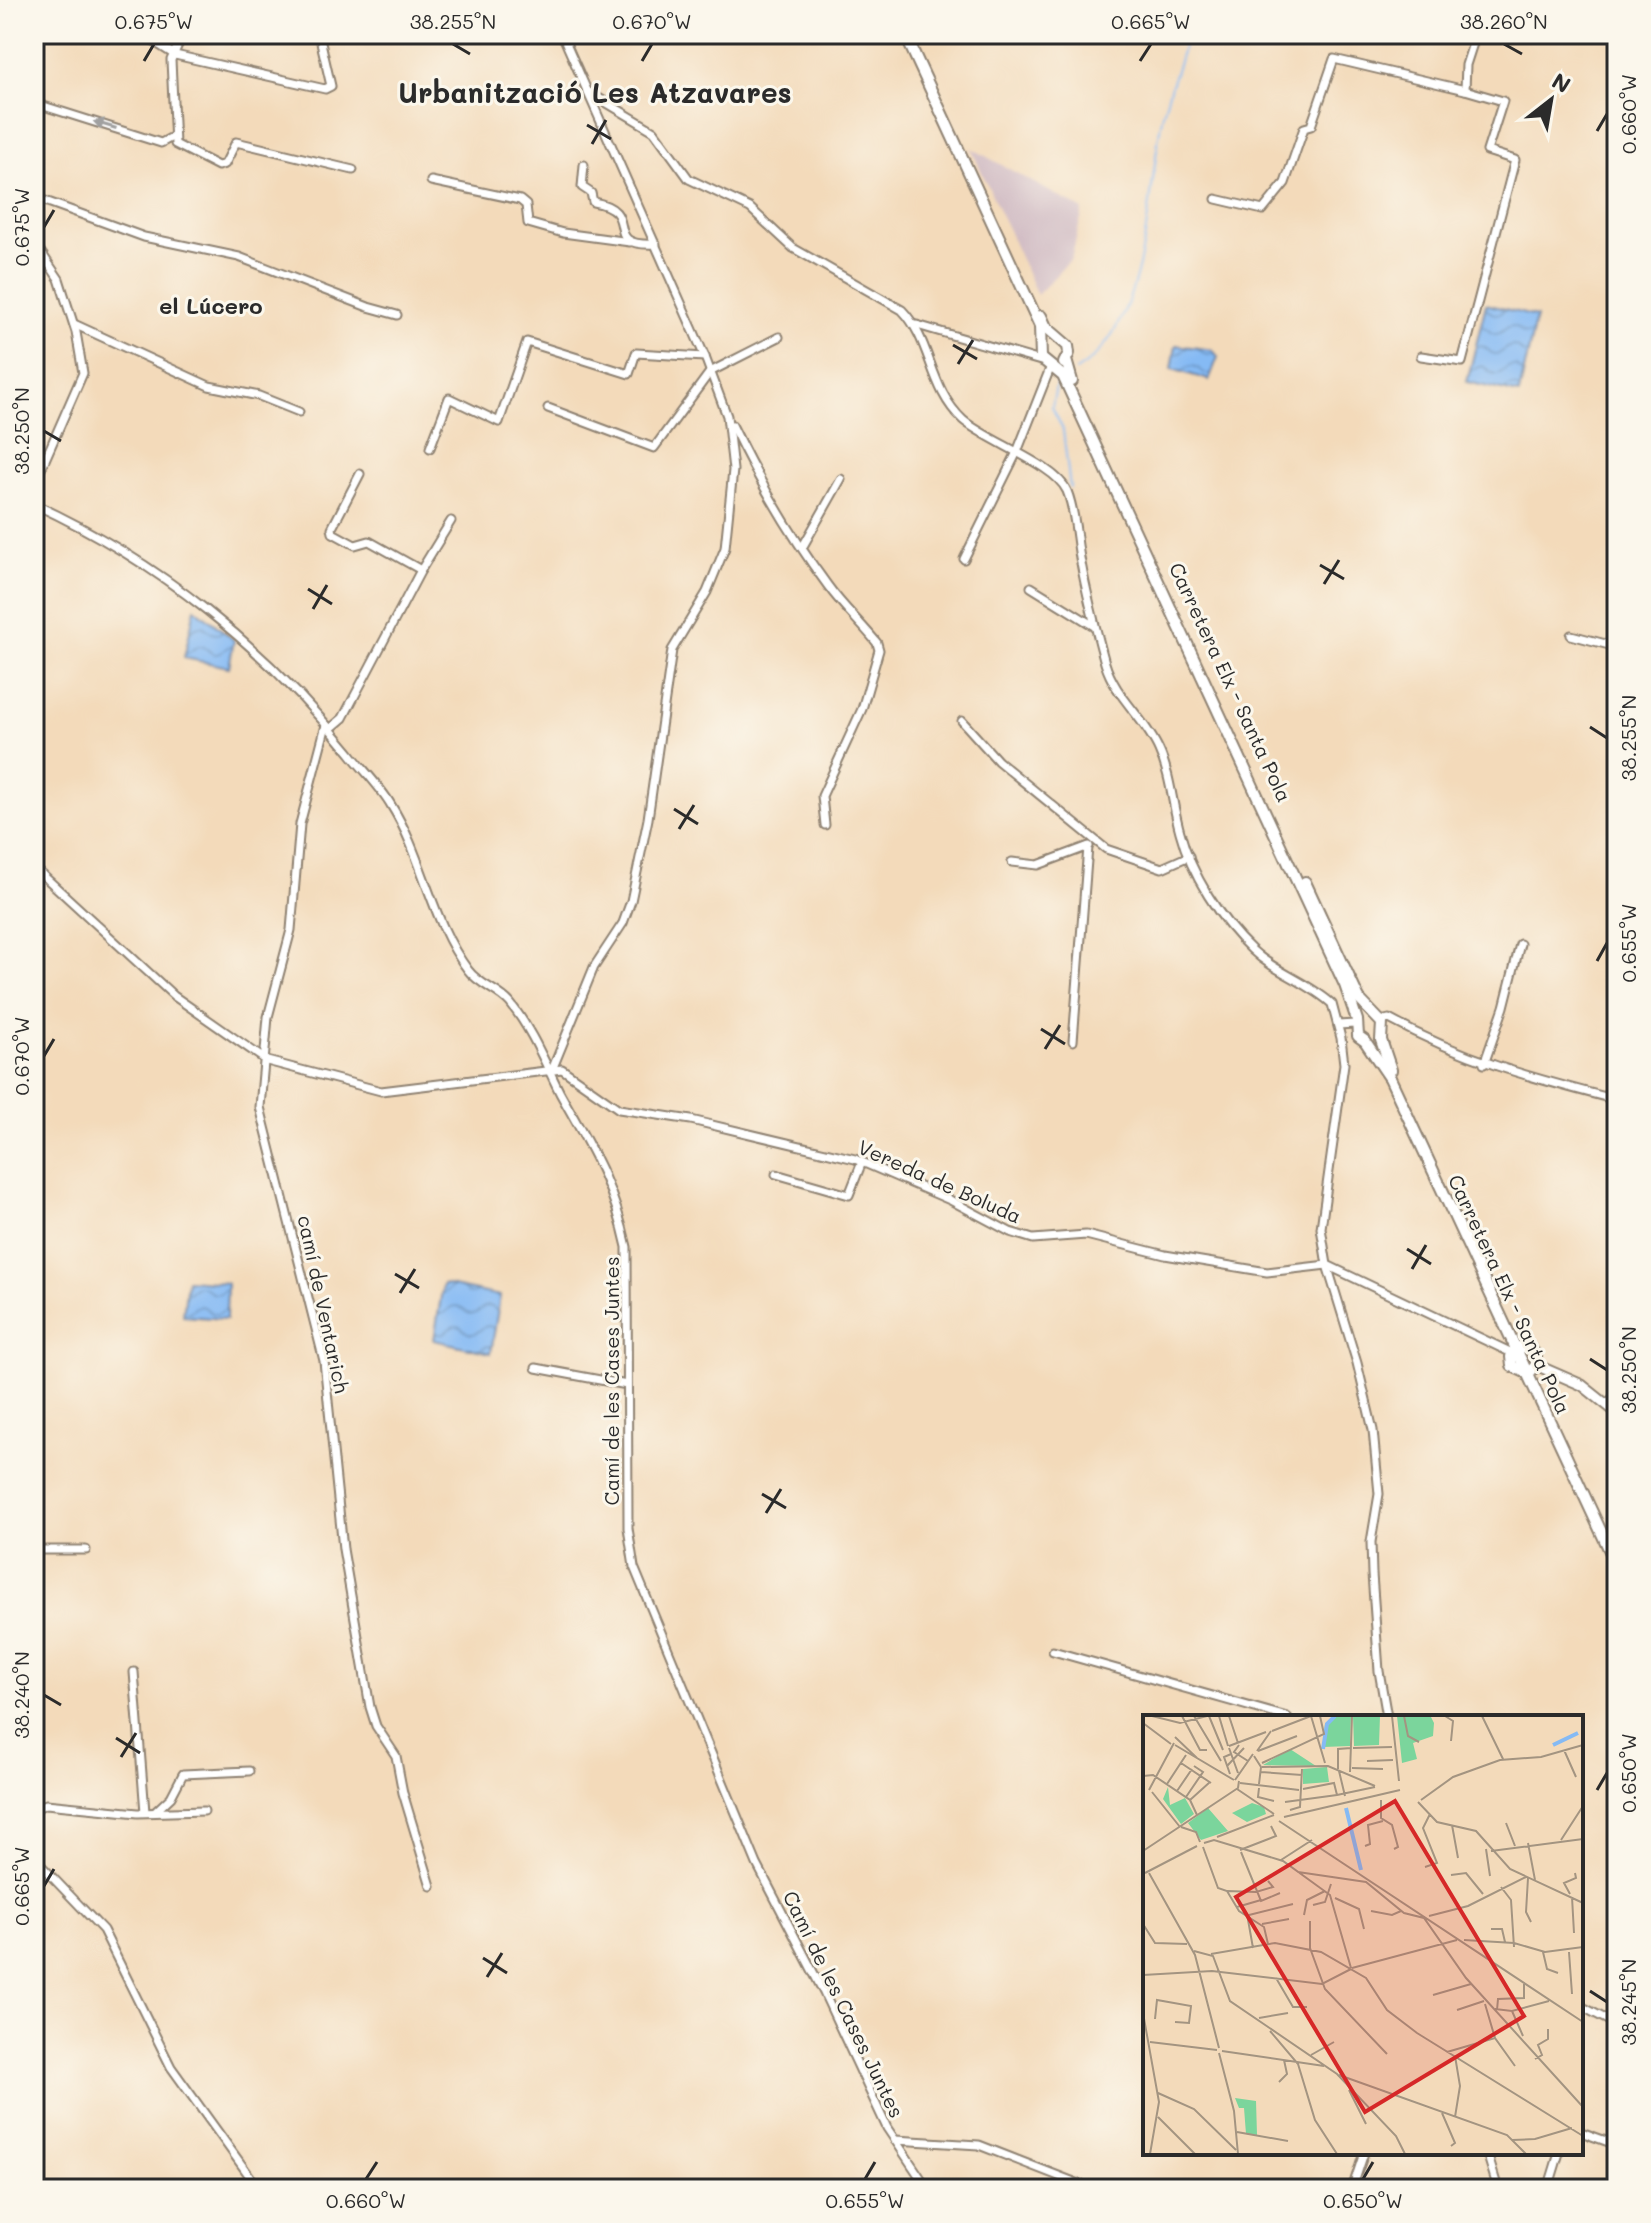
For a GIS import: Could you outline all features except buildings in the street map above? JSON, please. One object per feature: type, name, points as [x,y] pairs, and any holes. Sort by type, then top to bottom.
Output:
[{"type":"main road","points":[[907,34],[1046,327],[1068,346],[1066,360],[1050,364],[1040,354],[1043,342],[1040,326],[907,34]]},
{"type":"main road","points":[[1043,342],[1056,337]]},
{"type":"main road","name":"Carretera Elx - Santa Pola","points":[[1066,360],[1077,391],[1359,999],[1376,1017],[1392,1072],[1516,1349]]},
{"type":"main road","name":"Carretera Elx - Santa Pola","points":[[1050,364],[1063,376],[1186,638],[1359,1030],[1390,1078],[1516,1349],[1531,1369],[1617,1555]]},
{"type":"main road","points":[[1359,1030],[1376,1017]]},
{"type":"main road","points":[[1359,1030],[1381,1035]]},
{"type":"main road","points":[[1516,1349],[1534,1351],[1531,1369]]},
{"type":"main road","name":"Carretera Elx - Santa Pola","points":[[1531,1369],[1617,1566]]},
{"type":"main road","points":[[34,2127],[39,2189]]},
{"type":"street","points":[[142,34],[175,55],[325,89],[331,86],[319,34]]},
{"type":"street","points":[[183,34],[171,60],[175,144],[218,166],[225,164],[236,142],[353,170]]},
{"type":"street","points":[[562,34],[749,461],[802,548],[843,606],[877,643],[879,650],[862,709],[822,796],[825,825]]},
{"type":"street","points":[[1465,90],[1466,65],[1476,34]]},
{"type":"street","points":[[1216,199],[1263,210],[1285,183],[1304,128],[1311,126],[1334,59],[1503,101],[1487,151],[1515,160],[1462,362],[1421,356]]},
{"type":"street","points":[[587,91],[654,131],[689,179],[750,208],[793,248],[889,300],[917,325],[1050,364],[1017,452],[964,559]]},
{"type":"street","points":[[34,103],[161,143],[174,136]]},
{"type":"street","points":[[584,165],[582,187],[591,193],[593,202],[612,205],[617,210],[624,237],[630,242]]},
{"type":"street","points":[[431,181],[520,200],[526,205],[528,223],[543,228],[656,244]]},
{"type":"street","points":[[34,197],[144,237],[239,257],[368,307],[397,315]]},
{"type":"street","points":[[34,242],[59,279],[74,324],[83,373],[34,485]]},
{"type":"street","points":[[74,324],[209,386],[259,396],[299,412]]},
{"type":"street","points":[[917,325],[938,388],[952,408],[964,421],[1061,481],[1067,491],[1106,668],[1119,692],[1149,729],[1161,752],[1180,835],[1207,892],[1242,939],[1274,969],[1332,1004],[1344,1064],[1321,1228],[1327,1265],[1357,1363],[1373,1430],[1379,1494],[1371,1542],[1372,1586],[1379,1671],[1387,1715]]},
{"type":"street","points":[[548,408],[654,448],[710,372],[779,337]]},
{"type":"street","points":[[430,448],[449,398],[499,422],[527,342],[629,374],[636,353],[705,357]]},
{"type":"street","points":[[34,867],[174,996],[264,1058],[328,1080],[381,1091],[552,1070],[590,976],[623,923],[631,901],[648,819],[672,650],[707,592],[725,548],[733,470],[727,416]]},
{"type":"street","points":[[360,474],[332,528],[333,533],[355,545],[369,541],[421,570]]},
{"type":"street","points":[[802,548],[841,479]]},
{"type":"street","name":"Camí de les Cases Juntes","points":[[34,504],[88,531],[205,608],[278,670],[393,807],[439,915],[468,970],[509,1001],[552,1070],[619,1207],[627,1247],[628,1528],[634,1567],[757,1864],[895,2140],[928,2189]]},
{"type":"street","points":[[328,727],[343,718],[421,570],[451,521]]},
{"type":"street","points":[[1031,587],[1095,626]]},
{"type":"street","points":[[1571,635],[1617,647]]},
{"type":"street","points":[[962,721],[998,761],[1106,849],[1162,868],[1189,856]]},
{"type":"street","name":"camí de Ventarich","points":[[328,727],[300,824],[291,930],[268,1017],[260,1107],[324,1361],[343,1549],[363,1675],[376,1726],[396,1756],[403,1793],[431,1886]]},
{"type":"street","points":[[1012,862],[1038,865],[1099,842]]},
{"type":"street","points":[[1073,1041],[1088,847]]},
{"type":"street","points":[[1484,1064],[1504,1007],[1520,944]]},
{"type":"street","points":[[1376,1017],[1389,1019],[1443,1048],[1484,1064],[1617,1100]]},
{"type":"street","points":[[1339,1030],[1359,1030]]},
{"type":"street","name":"Vereda de Boluda","points":[[552,1070],[562,1069],[619,1109],[691,1120],[862,1162],[950,1200],[1010,1232],[1033,1239],[1086,1235],[1165,1255],[1267,1272],[1327,1265]]},
{"type":"street","points":[[776,1174],[849,1195],[862,1162]]},
{"type":"street","points":[[1327,1265],[1516,1349]]},
{"type":"street","points":[[536,1368],[627,1385]]},
{"type":"street","points":[[1531,1369],[1582,1385],[1617,1413]]},
{"type":"street","points":[[1608,1404],[1617,1392]]},
{"type":"street","points":[[34,1550],[86,1550]]},
{"type":"street","points":[[1053,1651],[1280,1715]]},
{"type":"street","points":[[134,1672],[145,1812]]},
{"type":"street","points":[[156,1811],[171,1797],[183,1774],[249,1771]]},
{"type":"street","points":[[34,1809],[46,1804],[145,1812],[204,1811]]},
{"type":"street","points":[[34,1858],[103,1930],[171,2067],[259,2189]]},
{"type":"street","points":[[1583,2007],[1617,2025]]},
{"type":"street","points":[[1583,2133],[1617,2145]]},
{"type":"street","points":[[895,2140],[979,2145],[1092,2189]]},
{"type":"street","points":[[1352,2189],[1363,2155]]},
{"type":"street","points":[[1488,2155],[1498,2189]]},
{"type":"street","points":[[1548,2189],[1558,2155]]},
{"type":"shaded area","points":[[971,148],[1083,210],[1071,259],[1037,295]]},
{"type":"water","points":[[1486,304],[1536,317],[1519,394],[1467,382]]},
{"type":"water","points":[[1176,345],[1213,350],[1218,357],[1209,380],[1172,369]]},
{"type":"water","points":[[195,608],[234,640],[229,667],[184,658]]},
{"type":"water","points":[[187,1280],[227,1283],[226,1319],[183,1316]]},
{"type":"water","points":[[443,1284],[500,1296],[491,1353],[434,1340]]},
{"type":"waterway","points":[[1076,371],[1099,352],[1117,326],[1130,295],[1140,262],[1162,117],[1187,34]]},
{"type":"waterway","points":[[1057,381],[1052,407],[1063,430],[1070,488]]},
{"type":"district","name":"Urbanització Les Atzavares","points":[[595,92]]},
{"type":"district","name":"el Lúcero","points":[[211,305]]}]
